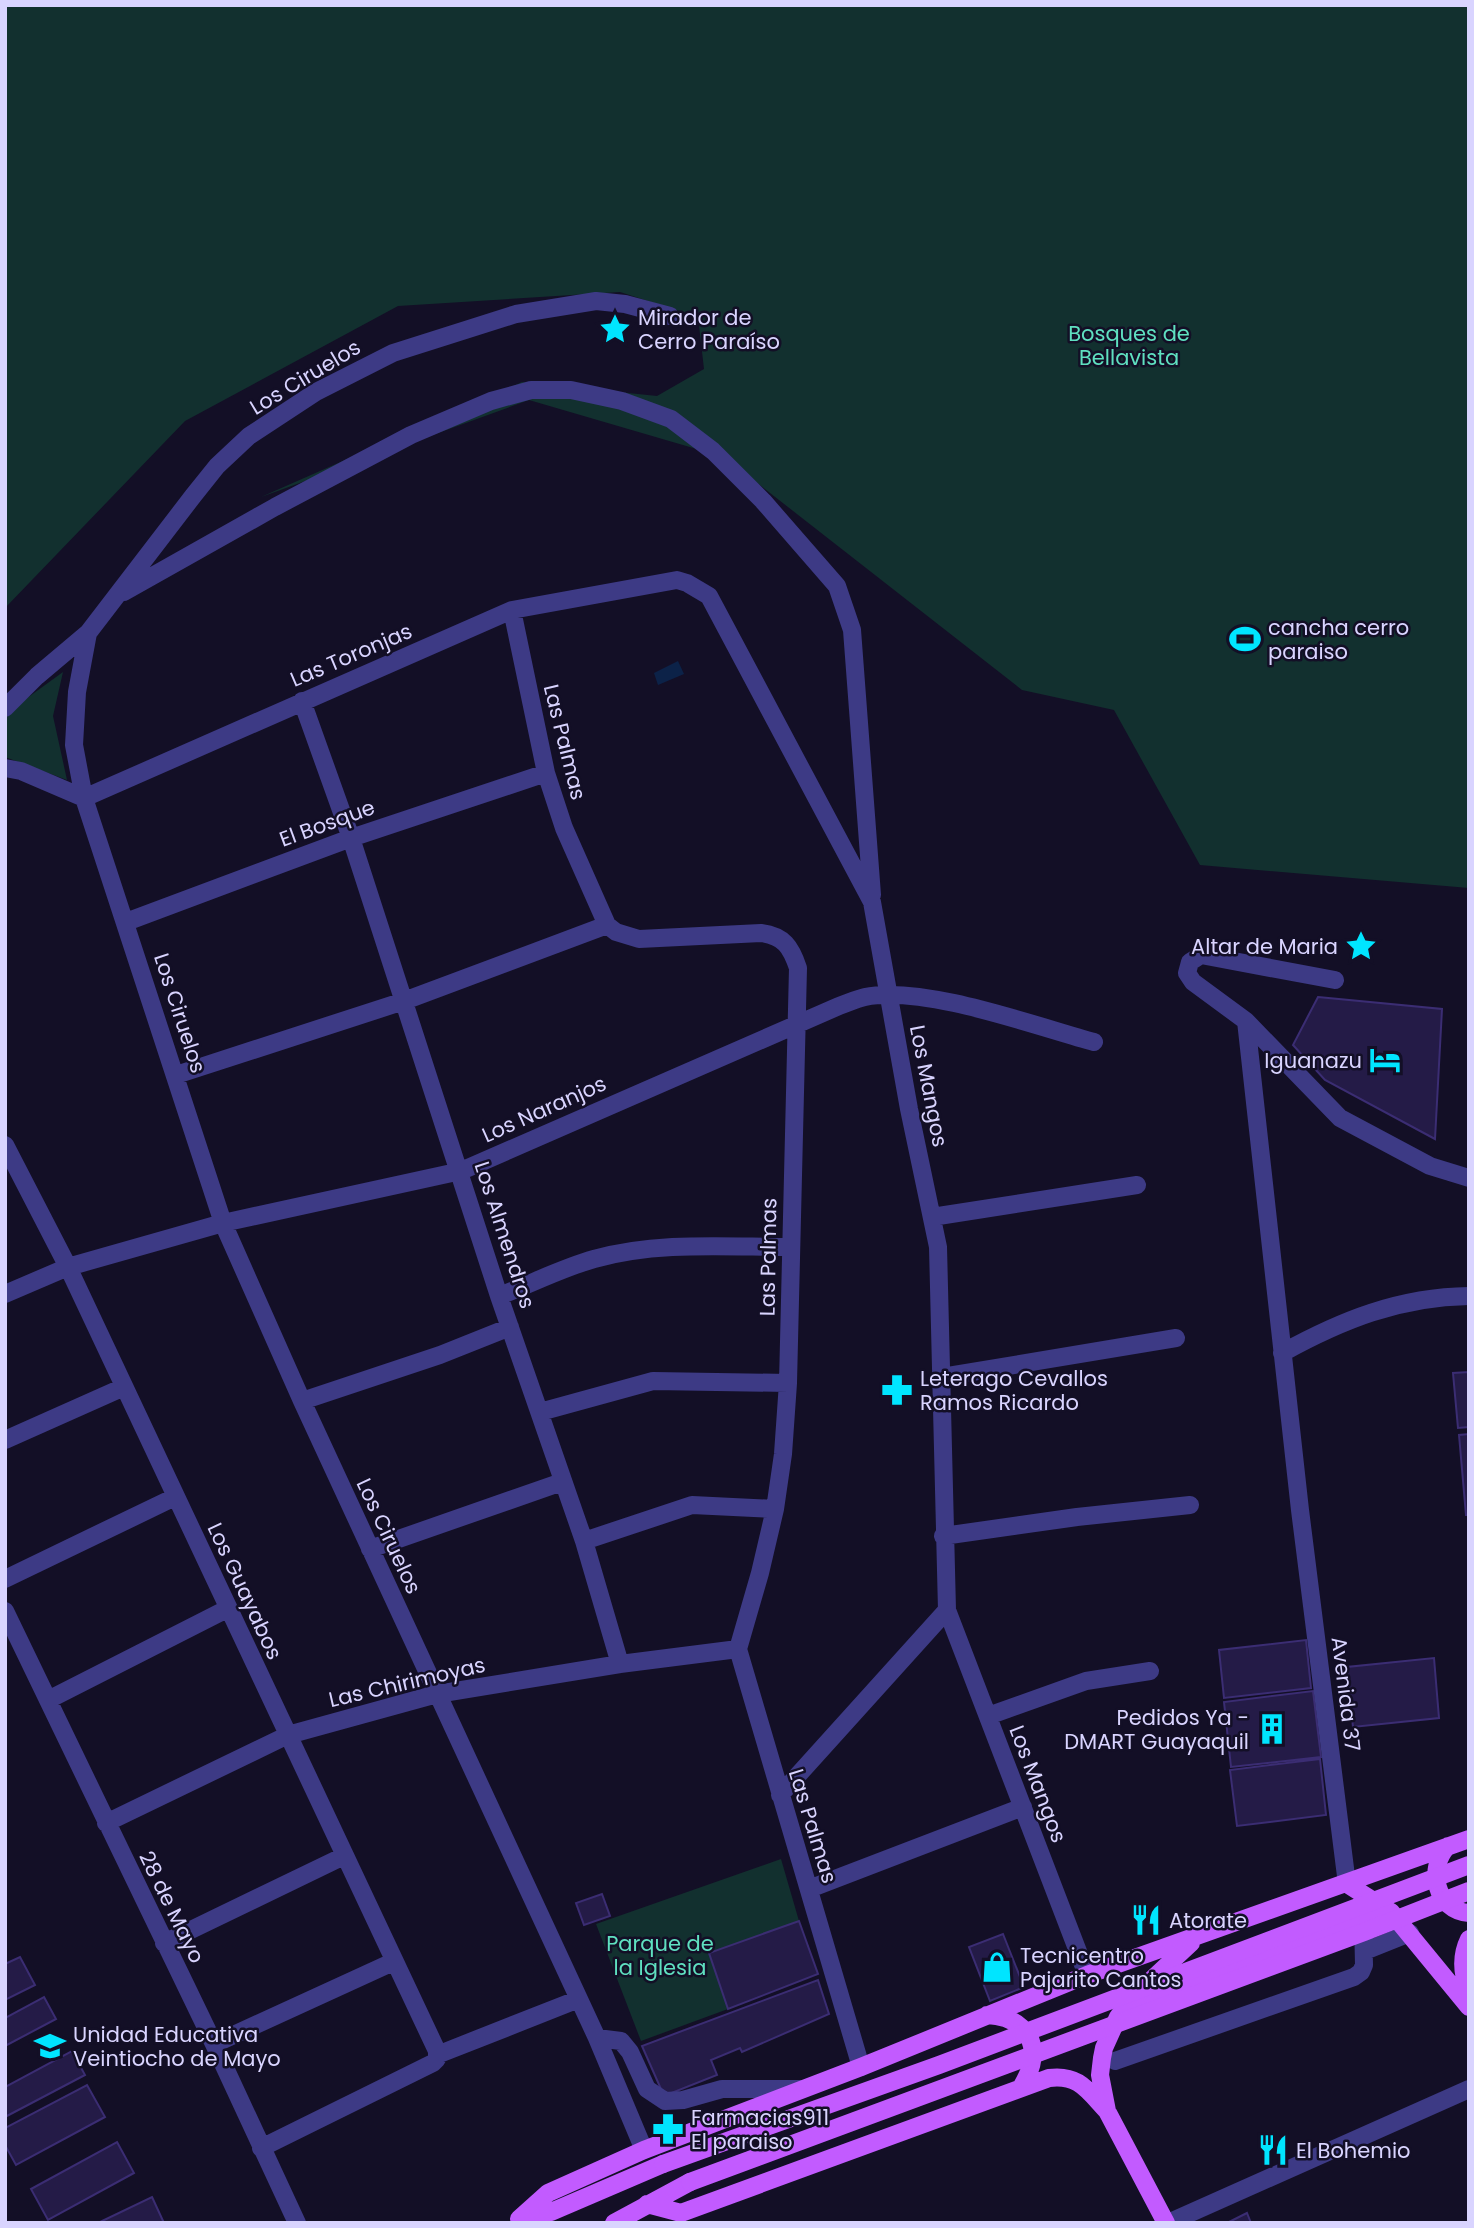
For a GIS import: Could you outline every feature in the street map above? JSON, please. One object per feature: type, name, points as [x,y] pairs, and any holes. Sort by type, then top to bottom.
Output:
[{"type":"main road","points":[[515,2221],[548,2193],[645,2150],[861,2067],[1087,1975],[1469,1839]]},
{"type":"main road","points":[[1448,1846],[1437,1861],[1435,1872],[1443,1899],[1458,1912],[1469,1913]]},
{"type":"main road","points":[[515,2221],[551,2212],[663,2164],[939,2065],[1469,1865]]},
{"type":"main road","points":[[1347,1884],[1391,1912],[1469,2007]]},
{"type":"main road","points":[[614,2223],[690,2182],[1469,1891]]},
{"type":"main road","points":[[1118,2017],[1146,2000],[1363,1916],[1381,1911],[1391,1912]]},
{"type":"main road","points":[[1167,2223],[1107,2110],[1101,2083],[1101,2058],[1118,2017],[1144,1984],[1198,1937]]},
{"type":"main road","points":[[1469,1939],[1463,1951],[1462,1969],[1469,1992]]},
{"type":"main road","points":[[985,2015],[1012,2019],[1030,2037],[1033,2061],[1021,2088]]},
{"type":"main road","points":[[647,2204],[681,2213],[1049,2078],[1063,2076],[1077,2080],[1107,2110]]},
{"type":"street","name":"Los Ciruelos","points":[[645,2150],[597,2038],[302,1401],[223,1223],[84,797],[74,746],[76,692],[88,633],[193,496],[218,466],[250,436],[316,392],[393,352],[516,314],[596,301],[625,304],[670,316]]},
{"type":"street","points":[[118,596],[275,507],[411,435],[491,401],[531,390],[571,390],[622,401],[671,419],[713,451],[763,501],[836,586],[852,630],[872,902]]},
{"type":"street","name":"Las Toronjas","points":[[84,797],[512,610],[677,580],[709,596],[717,610]]},
{"type":"street","name":"Las Palmas","points":[[512,610],[546,772],[564,828],[607,925],[616,932],[639,939],[761,933],[774,935],[784,941],[793,952],[798,968],[788,1383],[783,1454],[775,1509],[738,1649],[861,2067]]},
{"type":"street","name":"Los Mangos","points":[[717,610],[872,902],[937,1247],[947,1609],[1087,1975]]},
{"type":"street","points":[[5,708],[37,676],[88,633]]},
{"type":"street","name":"Los Almendros","points":[[302,701],[351,838],[461,1171],[499,1296],[584,1541],[620,1664]]},
{"type":"street","points":[[5,768],[21,771],[84,797]]},
{"type":"street","name":"El Bosque","points":[[126,922],[351,838],[546,772]]},
{"type":"street","points":[[176,1075],[404,1001],[607,925]]},
{"type":"street","points":[[1335,979],[1201,955],[1190,962],[1187,973],[1193,982],[1247,1021],[1340,1118],[1430,1166],[1469,1178]]},
{"type":"street","name":"Los Naranjos","points":[[5,1294],[68,1267],[223,1223],[461,1171],[796,1024],[865,997],[890,995],[930,999],[1094,1042]]},
{"type":"street","name":"Avenida 37","points":[[1247,1021],[1300,1510],[1347,1884]]},
{"type":"street","name":"Los Guayabos","points":[[5,1145],[68,1267],[227,1609],[289,1735],[437,2057]]},
{"type":"street","points":[[932,1217],[1137,1185]]},
{"type":"street","points":[[499,1296],[594,1259],[635,1251],[667,1247],[791,1247]]},
{"type":"street","points":[[1282,1353],[1375,1310],[1416,1301],[1469,1296]]},
{"type":"street","points":[[302,1401],[440,1354],[510,1326]]},
{"type":"street","points":[[942,1377],[1176,1338]]},
{"type":"street","points":[[540,1412],[653,1381],[788,1383]]},
{"type":"street","points":[[5,1440],[124,1387]]},
{"type":"street","points":[[370,1549],[562,1482]]},
{"type":"street","points":[[5,1579],[175,1497]]},
{"type":"street","points":[[584,1541],[692,1505],[775,1509]]},
{"type":"street","points":[[943,1536],[1077,1517],[1190,1506]]},
{"type":"street","points":[[48,1700],[227,1609]]},
{"type":"street","points":[[780,1796],[947,1609]]},
{"type":"street","name":"28 de Mayo","points":[[5,1611],[214,2044],[297,2223]]},
{"type":"street","name":"Las Chirimoyas","points":[[106,1823],[289,1735],[437,1693],[620,1664],[738,1649]]},
{"type":"street","points":[[988,1716],[1086,1681],[1150,1671]]},
{"type":"street","points":[[809,1889],[1023,1807]]},
{"type":"street","points":[[164,1943],[344,1856]]},
{"type":"street","points":[[1115,2061],[1354,1977],[1361,1972],[1364,1965],[1363,1916]]},
{"type":"street","points":[[1365,1951],[1410,1933]]},
{"type":"street","points":[[214,2044],[393,1962]]},
{"type":"street","points":[[261,2148],[433,2063],[437,2057],[579,1999]]},
{"type":"street","points":[[597,2038],[612,2038],[625,2045],[647,2089],[665,2101],[683,2101],[722,2089],[802,2089]]},
{"type":"street","points":[[1167,2223],[1469,2089]]},
{"type":"green space","name":"Bosques de Bellavista","points":[[5,5],[1469,5],[1469,888],[1200,865],[1114,710],[1022,690],[724,457],[529,400],[261,497],[522,382],[657,396],[704,369],[698,317],[620,292],[398,306],[185,421],[5,608]]},
{"type":"green space","points":[[63,672],[53,716],[67,780],[5,757],[5,718],[23,701]]},
{"type":"green space","name":"Parque de la Iglesia","points":[[781,1859],[799,1921],[709,1953],[728,2009],[641,2041],[596,1924]]},
{"type":"water","points":[[678,661],[684,674],[658,685],[654,673]]},
{"type":"building","points":[[1318,997],[1442,1009],[1435,1139],[1325,1080],[1293,1045]]},
{"type":"building","points":[[1469,1372],[1469,1427],[1458,1428],[1453,1373]]},
{"type":"building","points":[[1469,1434],[1469,1515],[1466,1515],[1459,1435]]},
{"type":"building","points":[[1306,1640],[1311,1688],[1224,1698],[1219,1650]]},
{"type":"building","points":[[1434,1658],[1439,1718],[1353,1727],[1347,1667]]},
{"type":"building","name":"Pedidos Ya - DMART Guayaquil","points":[[1313,1691],[1321,1757],[1231,1767],[1224,1702]]},
{"type":"building","points":[[1320,1759],[1326,1815],[1237,1826],[1230,1770]]},
{"type":"building","points":[[602,1894],[610,1916],[584,1925],[576,1903]]},
{"type":"building","points":[[799,1921],[818,1974],[728,2009],[709,1953]]},
{"type":"building","name":"Tecnicentro Pajarito Cantos","points":[[1003,1934],[1024,1987],[990,2001],[969,1947]]},
{"type":"building","points":[[20,1957],[35,1985],[5,2000],[5,1964]]},
{"type":"building","points":[[818,1980],[829,2014],[742,2052],[740,2048],[711,2060],[717,2075],[664,2096],[642,2046]]},
{"type":"building","points":[[44,1997],[56,2019],[5,2046],[5,2018]]},
{"type":"building","points":[[72,2051],[85,2075],[5,2117],[5,2087]]},
{"type":"building","points":[[87,2085],[105,2117],[16,2165],[5,2145],[5,2128]]},
{"type":"building","points":[[117,2142],[134,2173],[48,2220],[31,2189]]},
{"type":"building","points":[[152,2197],[164,2223],[98,2223]]},
{"type":"building","points":[[1247,2213],[1251,2223],[1227,2223]]},
{"type":"place","name":"Mirador de Cerro Paraíso","points":[[615,329]]},
{"type":"place","name":"cancha cerro paraiso","points":[[1245,639]]},
{"type":"place","name":"Altar de Maria","points":[[1361,946]]},
{"type":"place","name":"Iguanazu","points":[[1385,1060]]},
{"type":"place","name":"Leterago Cevallos Ramos Ricardo","points":[[897,1390]]},
{"type":"place","name":"Pedidos Ya - DMART Guayaquil","points":[[1272,1729]]},
{"type":"place","name":"Atorate","points":[[1146,1920]]},
{"type":"place","name":"Tecnicentro Pajarito Cantos","points":[[997,1967]]},
{"type":"place","name":"Unidad Educativa Veintiocho de Mayo","points":[[50,2046]]},
{"type":"place","name":"Farmacias911 El paraiso","points":[[668,2129]]},
{"type":"place","name":"El Bohemio","points":[[1273,2150]]}]
